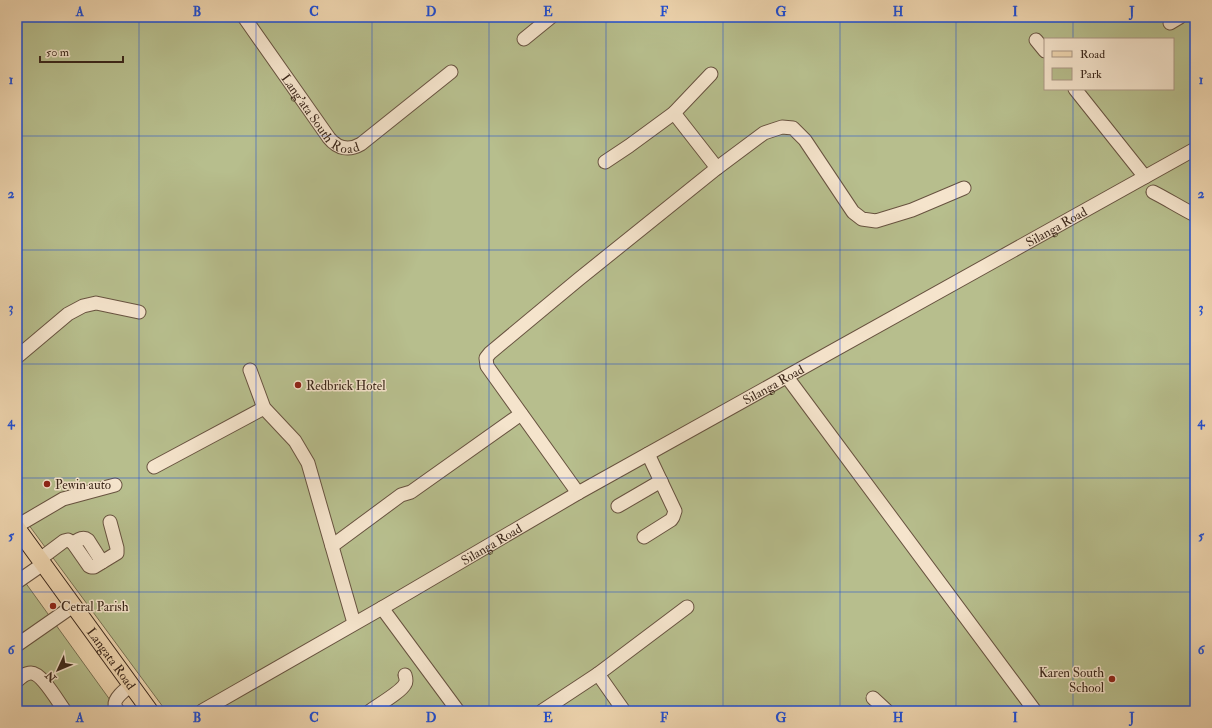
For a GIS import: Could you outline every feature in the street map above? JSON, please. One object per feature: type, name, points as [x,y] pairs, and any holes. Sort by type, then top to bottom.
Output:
[{"type":"main road","name":"Langata Road","points":[[19,534],[42,561],[150,711]]},
{"type":"street","name":"Lang'ata South Road","points":[[244,17],[329,138],[338,146],[343,148],[350,149],[361,144],[451,72]]},
{"type":"street","points":[[524,39],[552,17]]},
{"type":"street","points":[[1036,40],[1044,50]]},
{"type":"street","points":[[605,162],[674,113],[711,74]]},
{"type":"street","points":[[1076,90],[1145,177]]},
{"type":"street","points":[[674,113],[718,168]]},
{"type":"street","points":[[578,493],[486,366],[486,358],[490,353],[579,279],[718,168],[764,133],[782,127],[793,128],[805,140],[853,212],[862,219],[876,221],[912,210],[964,188]]},
{"type":"street","name":"Silanga Road","points":[[202,711],[578,493],[787,378],[1195,149]]},
{"type":"street","points":[[1153,192],[1195,215]]},
{"type":"street","points":[[17,357],[68,314],[83,306],[96,303],[139,312]]},
{"type":"street","points":[[250,370],[264,408],[295,441],[308,463],[354,623]]},
{"type":"street","points":[[787,378],[1035,711]]},
{"type":"street","points":[[154,467],[264,408]]},
{"type":"street","points":[[332,546],[401,495],[411,492],[521,414]]},
{"type":"street","points":[[644,537],[671,520],[675,514],[675,511],[648,454]]},
{"type":"street","points":[[618,506],[661,482]]},
{"type":"street","points":[[19,534],[63,499],[115,485]]},
{"type":"street","points":[[17,582],[64,541],[68,540],[73,543],[86,538],[102,562],[117,553],[118,548],[110,522]]},
{"type":"street","points":[[17,645],[73,606]]},
{"type":"street","points":[[382,608],[458,711]]},
{"type":"street","points":[[542,711],[598,674],[687,608]]},
{"type":"street","points":[[17,681],[25,674],[35,674],[42,679],[65,711]]},
{"type":"street","points":[[598,674],[624,711]]},
{"type":"street","points":[[370,711],[405,685],[407,680],[405,675]]},
{"type":"street","points":[[118,711],[115,702],[131,685]]},
{"type":"street","points":[[873,698],[887,711]]},
{"type":"green space","points":[[17,17],[1195,17],[1195,711],[166,711],[17,509]]},
{"type":"green space","points":[[17,571],[118,711],[17,711]]},
{"type":"place","name":"Redbrick Hotel","points":[[298,385]]},
{"type":"place","name":"Pewin auto","points":[[47,484]]},
{"type":"place","name":"Cetral Parish","points":[[53,606]]},
{"type":"place","name":"Karen South School","points":[[1112,679]]}]
